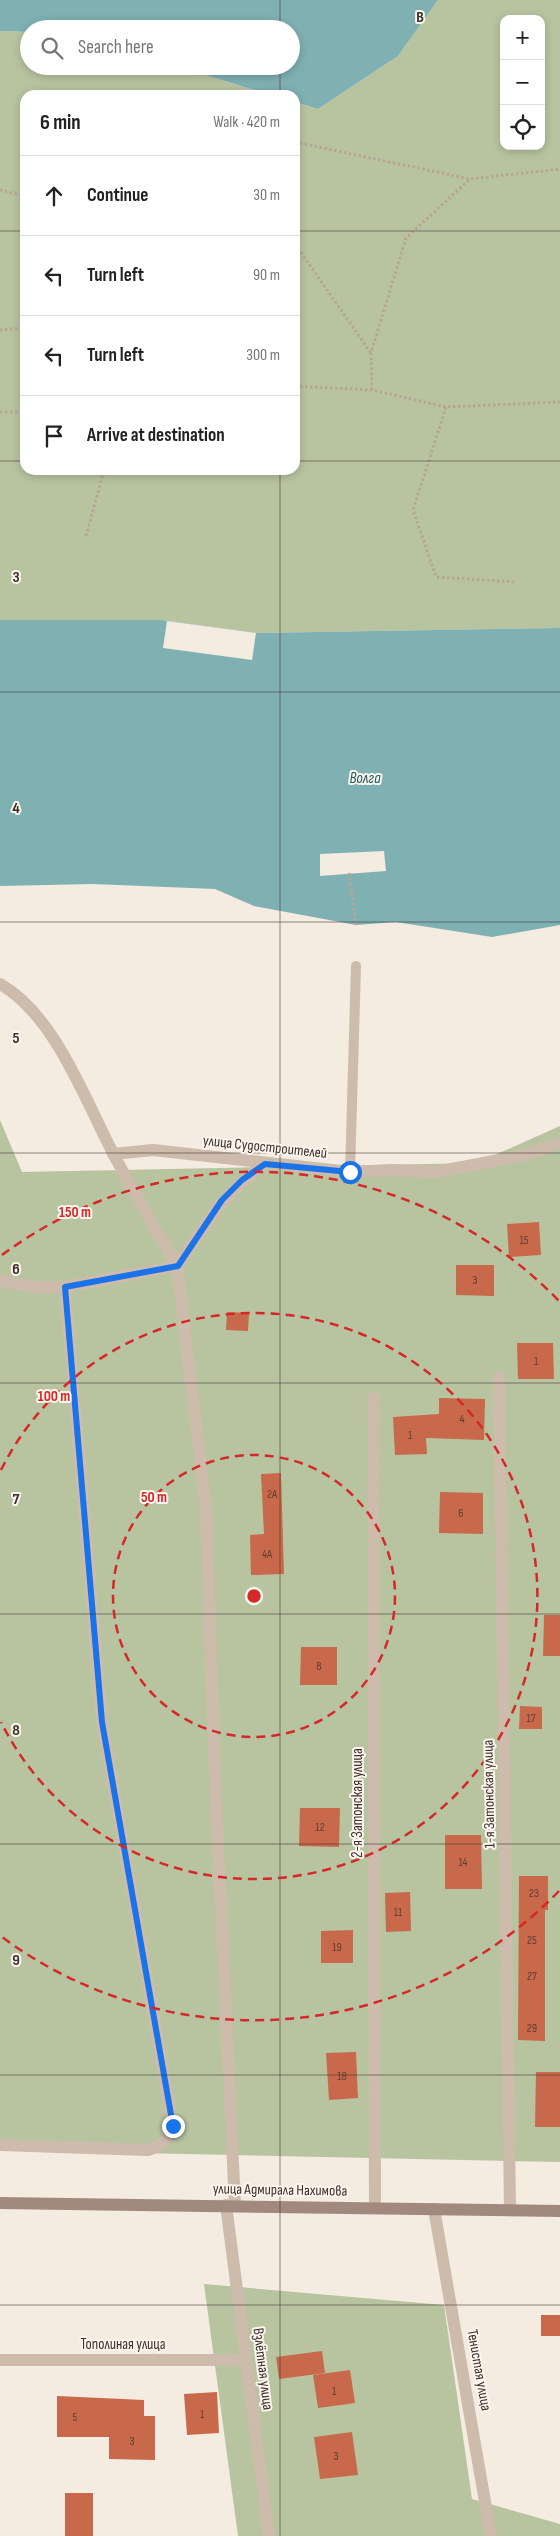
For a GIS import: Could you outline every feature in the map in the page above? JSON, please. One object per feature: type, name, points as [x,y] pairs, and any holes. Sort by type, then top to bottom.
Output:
[{"type":"main road","name":"улица Адмирала Нахимова","points":[[0,2204],[375,2207],[560,2211]]},
{"type":"street","points":[[0,984],[28,1005],[45,1026],[77,1081],[113,1154],[178,1266]]},
{"type":"street","name":"улица Судостроителей","points":[[113,1154],[153,1150],[350,1172],[392,1170],[436,1172],[526,1155],[560,1144]]},
{"type":"street","points":[[0,1281],[40,1287],[65,1287],[178,1266],[222,1200],[242,1180],[265,1164]]},
{"type":"street","name":"Взлётная улица","points":[[178,1266],[206,1509],[231,2206],[245,2360],[268,2536]]},
{"type":"street","points":[[0,2145],[148,2150],[160,2147],[168,2139],[173,2126],[102,1722],[65,1287]]},
{"type":"street","name":"1-я Затонская улица","points":[[499,1377],[510,2210]]},
{"type":"street","name":"2-я Затонская улица","points":[[373,1398],[375,2207]]},
{"type":"street","name":"Тенистая улица","points":[[434,2209],[491,2536]]},
{"type":"street","name":"Тополиная улица","points":[[0,2360],[245,2360]]},
{"type":"lane","points":[[350,1172],[356,966]]},
{"type":"path","points":[[300,143],[470,179],[560,168]]},
{"type":"path","points":[[372,390],[371,354],[406,238],[470,179]]},
{"type":"path","points":[[0,190],[20,195]]},
{"type":"path","points":[[300,251],[371,354]]},
{"type":"path","points":[[0,330],[20,328]]},
{"type":"path","points":[[300,386],[372,390],[446,407],[560,402]]},
{"type":"path","points":[[446,407],[413,510],[436,577],[517,582]]},
{"type":"path","points":[[0,412],[20,412]]},
{"type":"path","points":[[86,536],[103,475]]},
{"type":"path","points":[[349,873],[356,925]]},
{"type":"green space","points":[[438,0],[560,0],[560,628],[256,633],[162,620],[0,620],[0,31],[20,32],[20,75],[205,75],[255,90],[20,90],[20,475],[300,475],[300,104],[318,109],[398,56]]},
{"type":"green space","points":[[0,1120],[22,1172],[477,1163],[560,1126],[560,2162],[0,2150]]},
{"type":"green space","points":[[204,2284],[444,2305],[472,2499],[560,2524],[560,2536],[238,2536]]},
{"type":"water","points":[[0,0],[438,0],[398,56],[318,109],[300,104],[300,90],[255,90],[205,75],[300,75],[300,20],[20,20],[20,32],[0,31]]},
{"type":"water","name":"Волга","points":[[0,620],[162,620],[256,633],[560,628],[560,925],[492,937],[396,922],[356,925],[254,906],[215,889],[93,884],[0,886]]},
{"type":"pier","points":[[167,621],[256,633],[252,660],[163,648]]},
{"type":"pier","points":[[384,851],[386,871],[320,876],[320,854]]},
{"type":"building","points":[[539,1222],[541,1255],[509,1257],[507,1224]]},
{"type":"building","points":[[456,1265],[494,1265],[494,1296],[456,1295]]},
{"type":"building","points":[[227,1312],[249,1313],[248,1331],[226,1330]]},
{"type":"building","points":[[517,1343],[553,1343],[554,1379],[518,1379]]},
{"type":"building","points":[[439,1398],[485,1399],[484,1440],[426,1438],[427,1454],[395,1455],[393,1417],[439,1414]]},
{"type":"building","points":[[281,1473],[284,1574],[251,1575],[250,1535],[264,1534],[261,1474]]},
{"type":"building","points":[[440,1492],[483,1493],[483,1534],[439,1533]]},
{"type":"building","points":[[544,1615],[560,1615],[560,1656],[543,1656]]},
{"type":"building","points":[[301,1647],[337,1647],[337,1685],[300,1685]]},
{"type":"building","points":[[520,1706],[542,1707],[542,1729],[519,1729]]},
{"type":"building","points":[[300,1808],[340,1808],[339,1847],[299,1846]]},
{"type":"building","points":[[445,1835],[481,1835],[482,1889],[445,1889]]},
{"type":"building","points":[[519,1876],[548,1876],[548,1910],[545,1910],[545,2041],[518,2040]]},
{"type":"building","points":[[410,1892],[411,1931],[386,1932],[385,1893]]},
{"type":"building","points":[[353,1930],[353,1963],[321,1963],[321,1931]]},
{"type":"building","points":[[356,2052],[358,2098],[329,2100],[326,2053]]},
{"type":"building","points":[[536,2072],[560,2072],[560,2127],[535,2127]]},
{"type":"building","points":[[541,2315],[560,2315],[560,2336],[541,2336]]},
{"type":"building","points":[[322,2351],[325,2373],[279,2379],[276,2357]]},
{"type":"building","points":[[350,2370],[355,2403],[318,2408],[313,2375]]},
{"type":"building","points":[[217,2392],[219,2433],[187,2435],[184,2394]]},
{"type":"building","points":[[57,2396],[144,2400],[144,2416],[155,2416],[155,2460],[109,2459],[109,2437],[57,2437]]},
{"type":"building","points":[[352,2432],[358,2475],[320,2479],[314,2437]]},
{"type":"building","points":[[65,2493],[93,2493],[93,2536],[65,2536]]},
{"type":"route","points":[[173,2126],[102,1722],[65,1287],[178,1266],[222,1200],[242,1180],[265,1164],[350,1172]]}]
